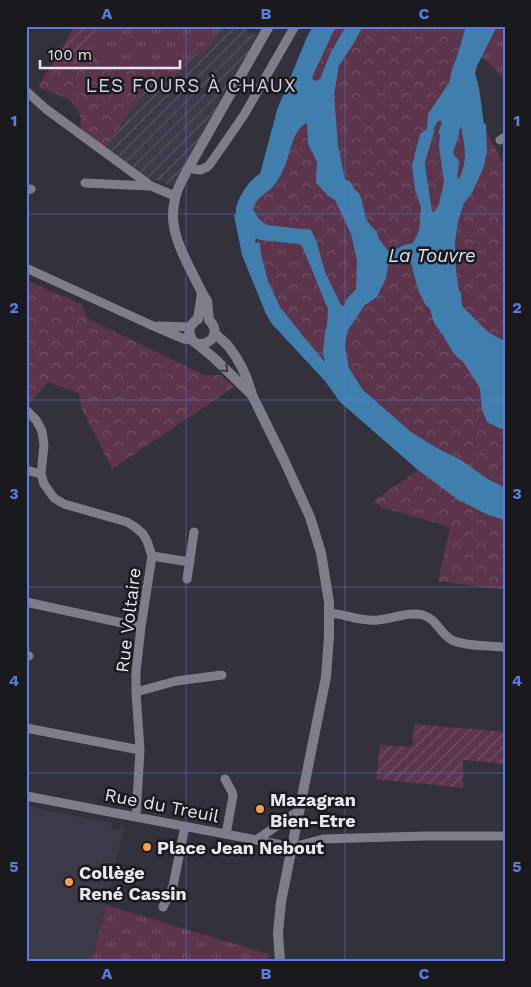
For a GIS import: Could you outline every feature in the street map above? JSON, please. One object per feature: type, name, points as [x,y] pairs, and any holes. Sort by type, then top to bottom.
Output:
[{"type":"street","points":[[26,268],[184,339],[206,343],[213,338],[215,333],[214,325],[210,320],[207,301],[177,239],[173,216],[175,196],[189,167],[269,26]]},
{"type":"street","points":[[189,167],[200,170],[210,164],[239,123],[295,26]]},
{"type":"street","points":[[26,91],[46,109],[151,186],[175,196]]},
{"type":"street","points":[[85,183],[151,186]]},
{"type":"street","points":[[198,319],[202,293]]},
{"type":"street","points":[[210,320],[198,319],[190,327],[189,331],[194,342],[214,358],[252,396]]},
{"type":"street","points":[[151,325],[190,327]]},
{"type":"street","points":[[215,333],[235,356],[250,385],[252,396],[310,517],[326,578],[329,613],[329,647],[326,677],[280,914],[278,933],[280,961]]},
{"type":"street","points":[[26,410],[36,420],[42,431],[44,445],[41,474],[26,470]]},
{"type":"street","name":"Rue Voltaire","points":[[41,474],[47,490],[54,498],[64,504],[126,522],[135,527],[143,534],[152,556],[136,672],[140,750],[136,817]]},
{"type":"street","points":[[187,579],[194,532]]},
{"type":"street","points":[[152,556],[190,562]]},
{"type":"street","points":[[26,602],[141,627]]},
{"type":"street","points":[[329,613],[377,620],[408,614],[426,615],[453,640],[461,643],[505,647]]},
{"type":"street","points":[[136,692],[176,681],[222,675]]},
{"type":"street","points":[[26,728],[140,750]]},
{"type":"street","points":[[225,779],[233,796],[226,834]]},
{"type":"street","name":"Rue du Treuil","points":[[26,796],[292,847]]},
{"type":"street","points":[[256,840],[300,810]]},
{"type":"street","points":[[163,906],[173,886],[185,826]]},
{"type":"street","points":[[292,847],[323,839],[505,836]]},
{"type":"shaded area","points":[[223,26],[240,26],[258,36],[173,187],[136,173],[105,149],[148,84],[179,73],[195,51],[202,55]]},
{"type":"shaded area","name":"Collège René Cassin","points":[[26,806],[112,823],[111,828],[119,830],[121,825],[125,825],[92,961],[26,961]]},
{"type":"green space","points":[[75,26],[91,26],[105,31],[92,44],[79,67],[58,55]]},
{"type":"green space","points":[[91,26],[223,26],[202,56],[195,52],[179,73],[167,77],[147,67],[129,68],[114,92],[92,101],[111,60],[92,43],[105,31]]},
{"type":"green space","points":[[328,26],[493,26],[473,73],[483,125],[505,167],[505,590],[438,581],[450,527],[380,507],[380,505],[372,502],[418,470],[291,334],[270,299],[249,207]]},
{"type":"green space","points":[[493,26],[505,26],[505,79],[481,56]]},
{"type":"green space","points":[[92,43],[111,60],[93,100],[114,92],[129,68],[147,67],[167,77],[148,84],[105,149],[81,130],[80,114],[69,99],[38,87],[58,55],[79,67]]},
{"type":"green space","points":[[26,280],[81,304],[88,319],[204,375],[220,375],[234,387],[112,469],[81,407],[79,393],[48,382],[29,405],[26,403]]},
{"type":"green space","points":[[414,724],[505,732],[505,764],[463,760],[463,788],[376,779],[380,745],[412,747]]},
{"type":"green space","points":[[106,905],[268,954],[270,961],[92,961]]},
{"type":"water","name":"La Touvre","points":[[313,26],[336,26],[314,73],[312,79],[316,81],[320,79],[331,52],[346,26],[363,26],[338,67],[334,94],[338,145],[345,180],[350,181],[358,192],[366,219],[389,252],[413,243],[419,231],[421,208],[415,189],[412,166],[420,134],[427,129],[428,114],[449,83],[466,26],[497,26],[475,73],[484,124],[486,124],[487,152],[483,169],[472,193],[464,203],[458,221],[455,242],[456,271],[462,306],[489,333],[505,341],[505,375],[503,377],[505,378],[505,383],[503,385],[505,386],[505,428],[501,429],[487,422],[482,410],[480,388],[434,323],[430,309],[425,304],[418,290],[408,256],[405,255],[401,259],[391,262],[388,266],[386,278],[377,297],[365,305],[348,330],[345,348],[349,368],[363,390],[411,432],[461,460],[486,478],[505,488],[505,520],[488,515],[457,499],[418,470],[340,402],[325,381],[272,324],[266,314],[242,255],[234,215],[236,214],[243,191],[260,174],[277,110]],"holes":[[[438,121],[441,121],[438,133],[440,134],[439,146],[444,182],[439,204],[434,212],[432,211],[425,162],[435,129],[433,129]],[[307,123],[308,144],[317,162],[316,183],[328,196],[335,200],[351,234],[357,260],[356,289],[343,306],[325,272],[316,240],[311,230],[267,225],[260,220],[253,210],[256,202],[278,180],[295,136],[302,126]],[[461,127],[465,154],[464,166],[459,179],[457,177],[459,161],[453,152]],[[256,238],[302,246],[328,309],[323,353],[325,362],[280,307],[268,281],[260,243],[255,242]]]},
{"type":"place","name":"Mazagran Bien-Etre","points":[[260,809]]},
{"type":"place","name":"Place Jean Nebout","points":[[147,847]]},
{"type":"place","name":"Collège René Cassin","points":[[69,882]]},
{"type":"district","name":"LES FOURS À CHAUX","points":[[191,85]]}]
